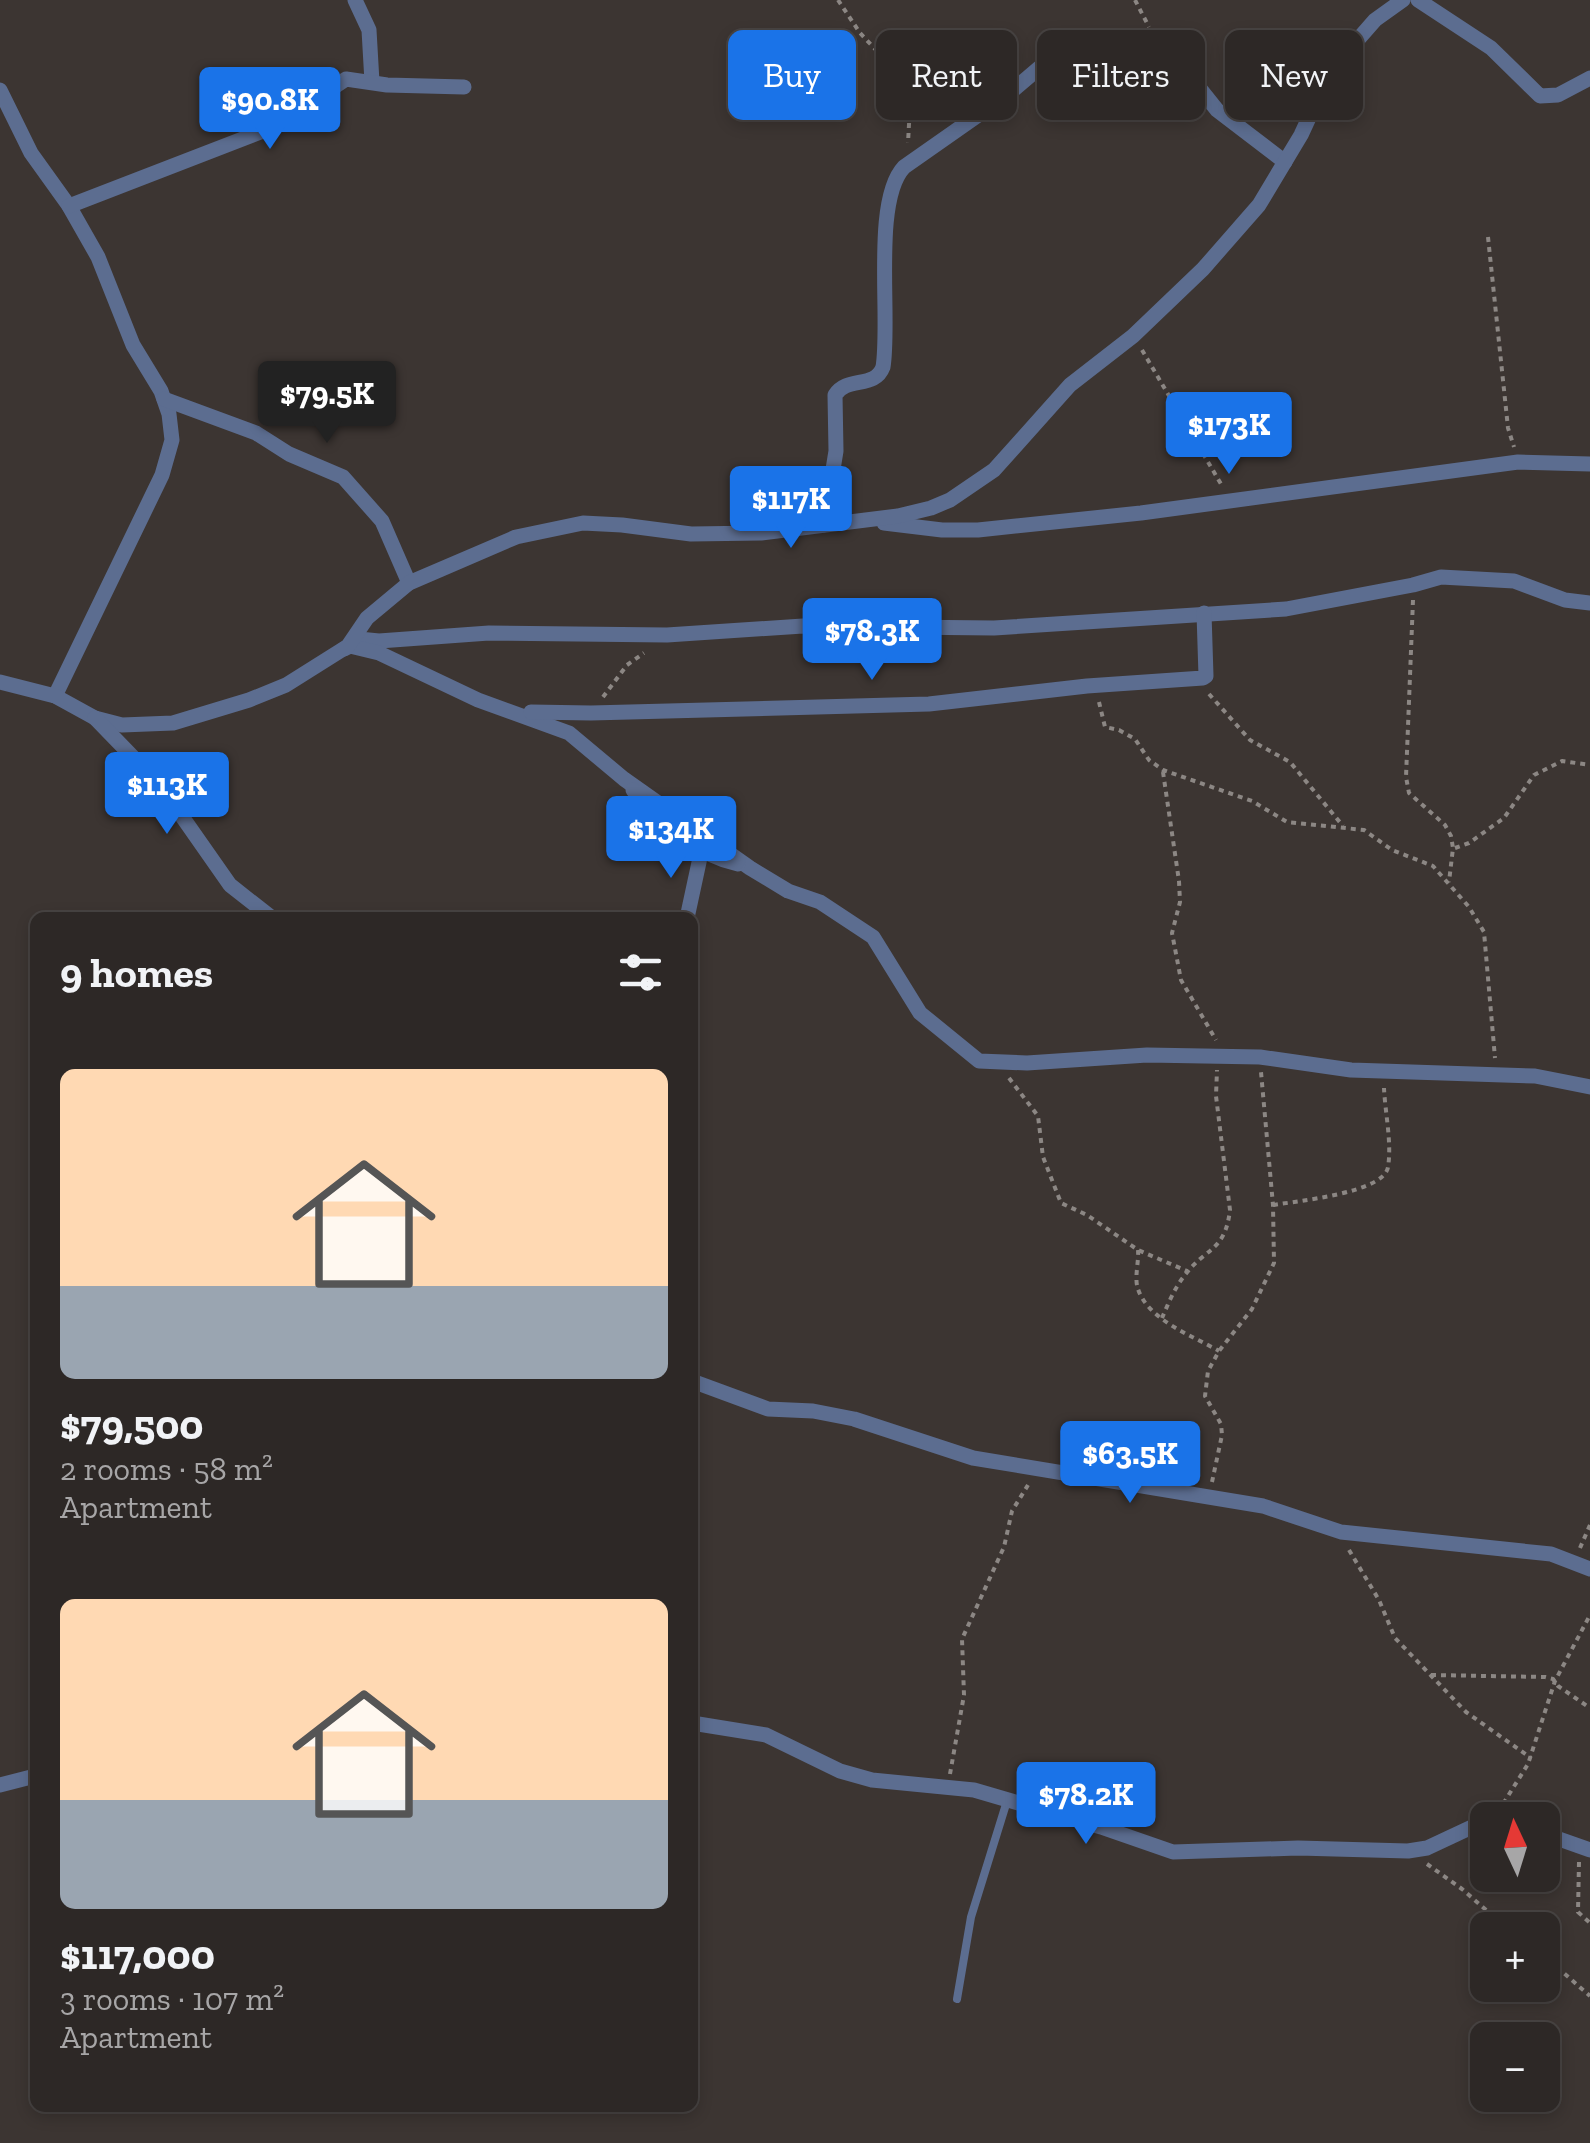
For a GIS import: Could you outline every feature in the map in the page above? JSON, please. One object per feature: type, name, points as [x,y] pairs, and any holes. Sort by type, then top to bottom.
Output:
[{"type":"street","points":[[355,0],[368,30],[372,82]]},
{"type":"street","points":[[348,646],[367,618],[409,583],[516,536],[583,524],[727,534],[862,521],[931,508],[974,484],[994,470],[1070,385],[1133,336],[1204,269],[1259,205],[1319,96],[1354,44],[1374,20],[1403,0]]},
{"type":"street","points":[[1418,0],[1492,48],[1540,96],[1558,95],[1590,78]]},
{"type":"street","points":[[824,525],[836,451],[835,395],[845,385],[880,376],[884,366],[886,240],[896,176],[959,132],[1037,68]]},
{"type":"street","points":[[69,206],[276,126],[346,79],[464,88]]},
{"type":"street","points":[[0,90],[31,153],[69,206],[98,257],[133,346],[164,399],[172,440],[162,475],[55,696]]},
{"type":"street","points":[[1205,95],[1217,110],[1285,162]]},
{"type":"street","points":[[164,399],[256,433],[289,454],[342,477],[382,522],[409,583]]},
{"type":"street","points":[[862,521],[978,530],[1518,462],[1590,464]]},
{"type":"street","points":[[95,718],[135,726],[173,723],[286,685],[359,639],[488,633],[668,635],[803,626],[994,628],[1286,608],[1441,577],[1514,581],[1565,600],[1590,602]]},
{"type":"street","points":[[514,711],[591,713],[929,704],[1202,678],[1208,665],[1204,614]]},
{"type":"street","points":[[332,654],[350,646],[379,653],[478,700],[569,733],[624,779],[750,868],[788,891],[836,910],[872,937],[909,1000],[931,1025],[979,1061],[996,1064],[1146,1054],[1260,1057],[1351,1070],[1382,1068],[1535,1076],[1590,1087]]},
{"type":"street","points":[[0,682],[55,696],[95,718],[160,786],[230,885],[264,912]]},
{"type":"street","points":[[624,779],[650,811],[701,853],[750,868]]},
{"type":"street","points":[[688,912],[701,853]]},
{"type":"street","points":[[698,1383],[768,1410],[813,1411],[854,1420],[973,1458],[1262,1506],[1341,1532],[1521,1550],[1590,1569]]},
{"type":"street","points":[[698,1723],[766,1735],[840,1772],[974,1790],[1173,1852],[1298,1848],[1408,1851],[1427,1848],[1470,1828]]},
{"type":"street","points":[[0,1785],[30,1777]]},
{"type":"street","points":[[1560,1840],[1585,1849]]},
{"type":"lane","points":[[957,1999],[971,1918],[1007,1801]]},
{"type":"path","points":[[838,0],[860,33],[911,87],[904,167]]},
{"type":"path","points":[[1135,0],[1150,30]]},
{"type":"path","points":[[1488,237],[1508,428],[1518,462]]},
{"type":"path","points":[[1133,336],[1213,474],[1234,499]]},
{"type":"path","points":[[1413,585],[1406,778],[1409,793],[1445,825],[1453,848],[1449,882]]},
{"type":"path","points":[[591,713],[628,665],[668,635]]},
{"type":"path","points":[[1202,678],[1208,692],[1250,740],[1290,762],[1343,826]]},
{"type":"path","points":[[1087,686],[1100,703],[1104,727],[1135,739],[1163,770],[1252,802],[1287,822],[1371,832],[1392,850],[1424,860],[1449,882],[1484,932],[1497,1073]]},
{"type":"path","points":[[1453,848],[1469,843],[1504,818],[1534,775],[1562,761],[1590,764]]},
{"type":"path","points":[[1162,1318],[1187,1271],[1223,1238],[1230,1210],[1216,1096],[1223,1056],[1182,980],[1172,933],[1180,902],[1179,881],[1163,770]]},
{"type":"path","points":[[1212,1496],[1222,1435],[1221,1424],[1205,1396],[1208,1371],[1252,1308],[1270,1274],[1274,1250],[1260,1057]]},
{"type":"path","points":[[996,1064],[1038,1116],[1043,1157],[1061,1203],[1086,1214],[1138,1250],[1187,1271]]},
{"type":"path","points":[[1272,1205],[1360,1189],[1387,1173],[1382,1068]]},
{"type":"path","points":[[1138,1250],[1139,1291],[1162,1318],[1219,1351]]},
{"type":"path","points":[[947,1788],[964,1695],[962,1639],[1004,1547],[1012,1511],[1038,1468]]},
{"type":"path","points":[[1574,1562],[1590,1525]]},
{"type":"path","points":[[1341,1532],[1356,1567],[1378,1600],[1388,1628],[1466,1712],[1531,1758]]},
{"type":"path","points":[[1503,1802],[1531,1758],[1555,1681],[1590,1615]]},
{"type":"path","points":[[1430,1675],[1520,1674],[1555,1681],[1590,1708]]},
{"type":"path","points":[[1585,1849],[1578,1912],[1590,1923]]},
{"type":"path","points":[[1408,1851],[1489,1912]]},
{"type":"path","points":[[1560,1970],[1590,1996]]}]
